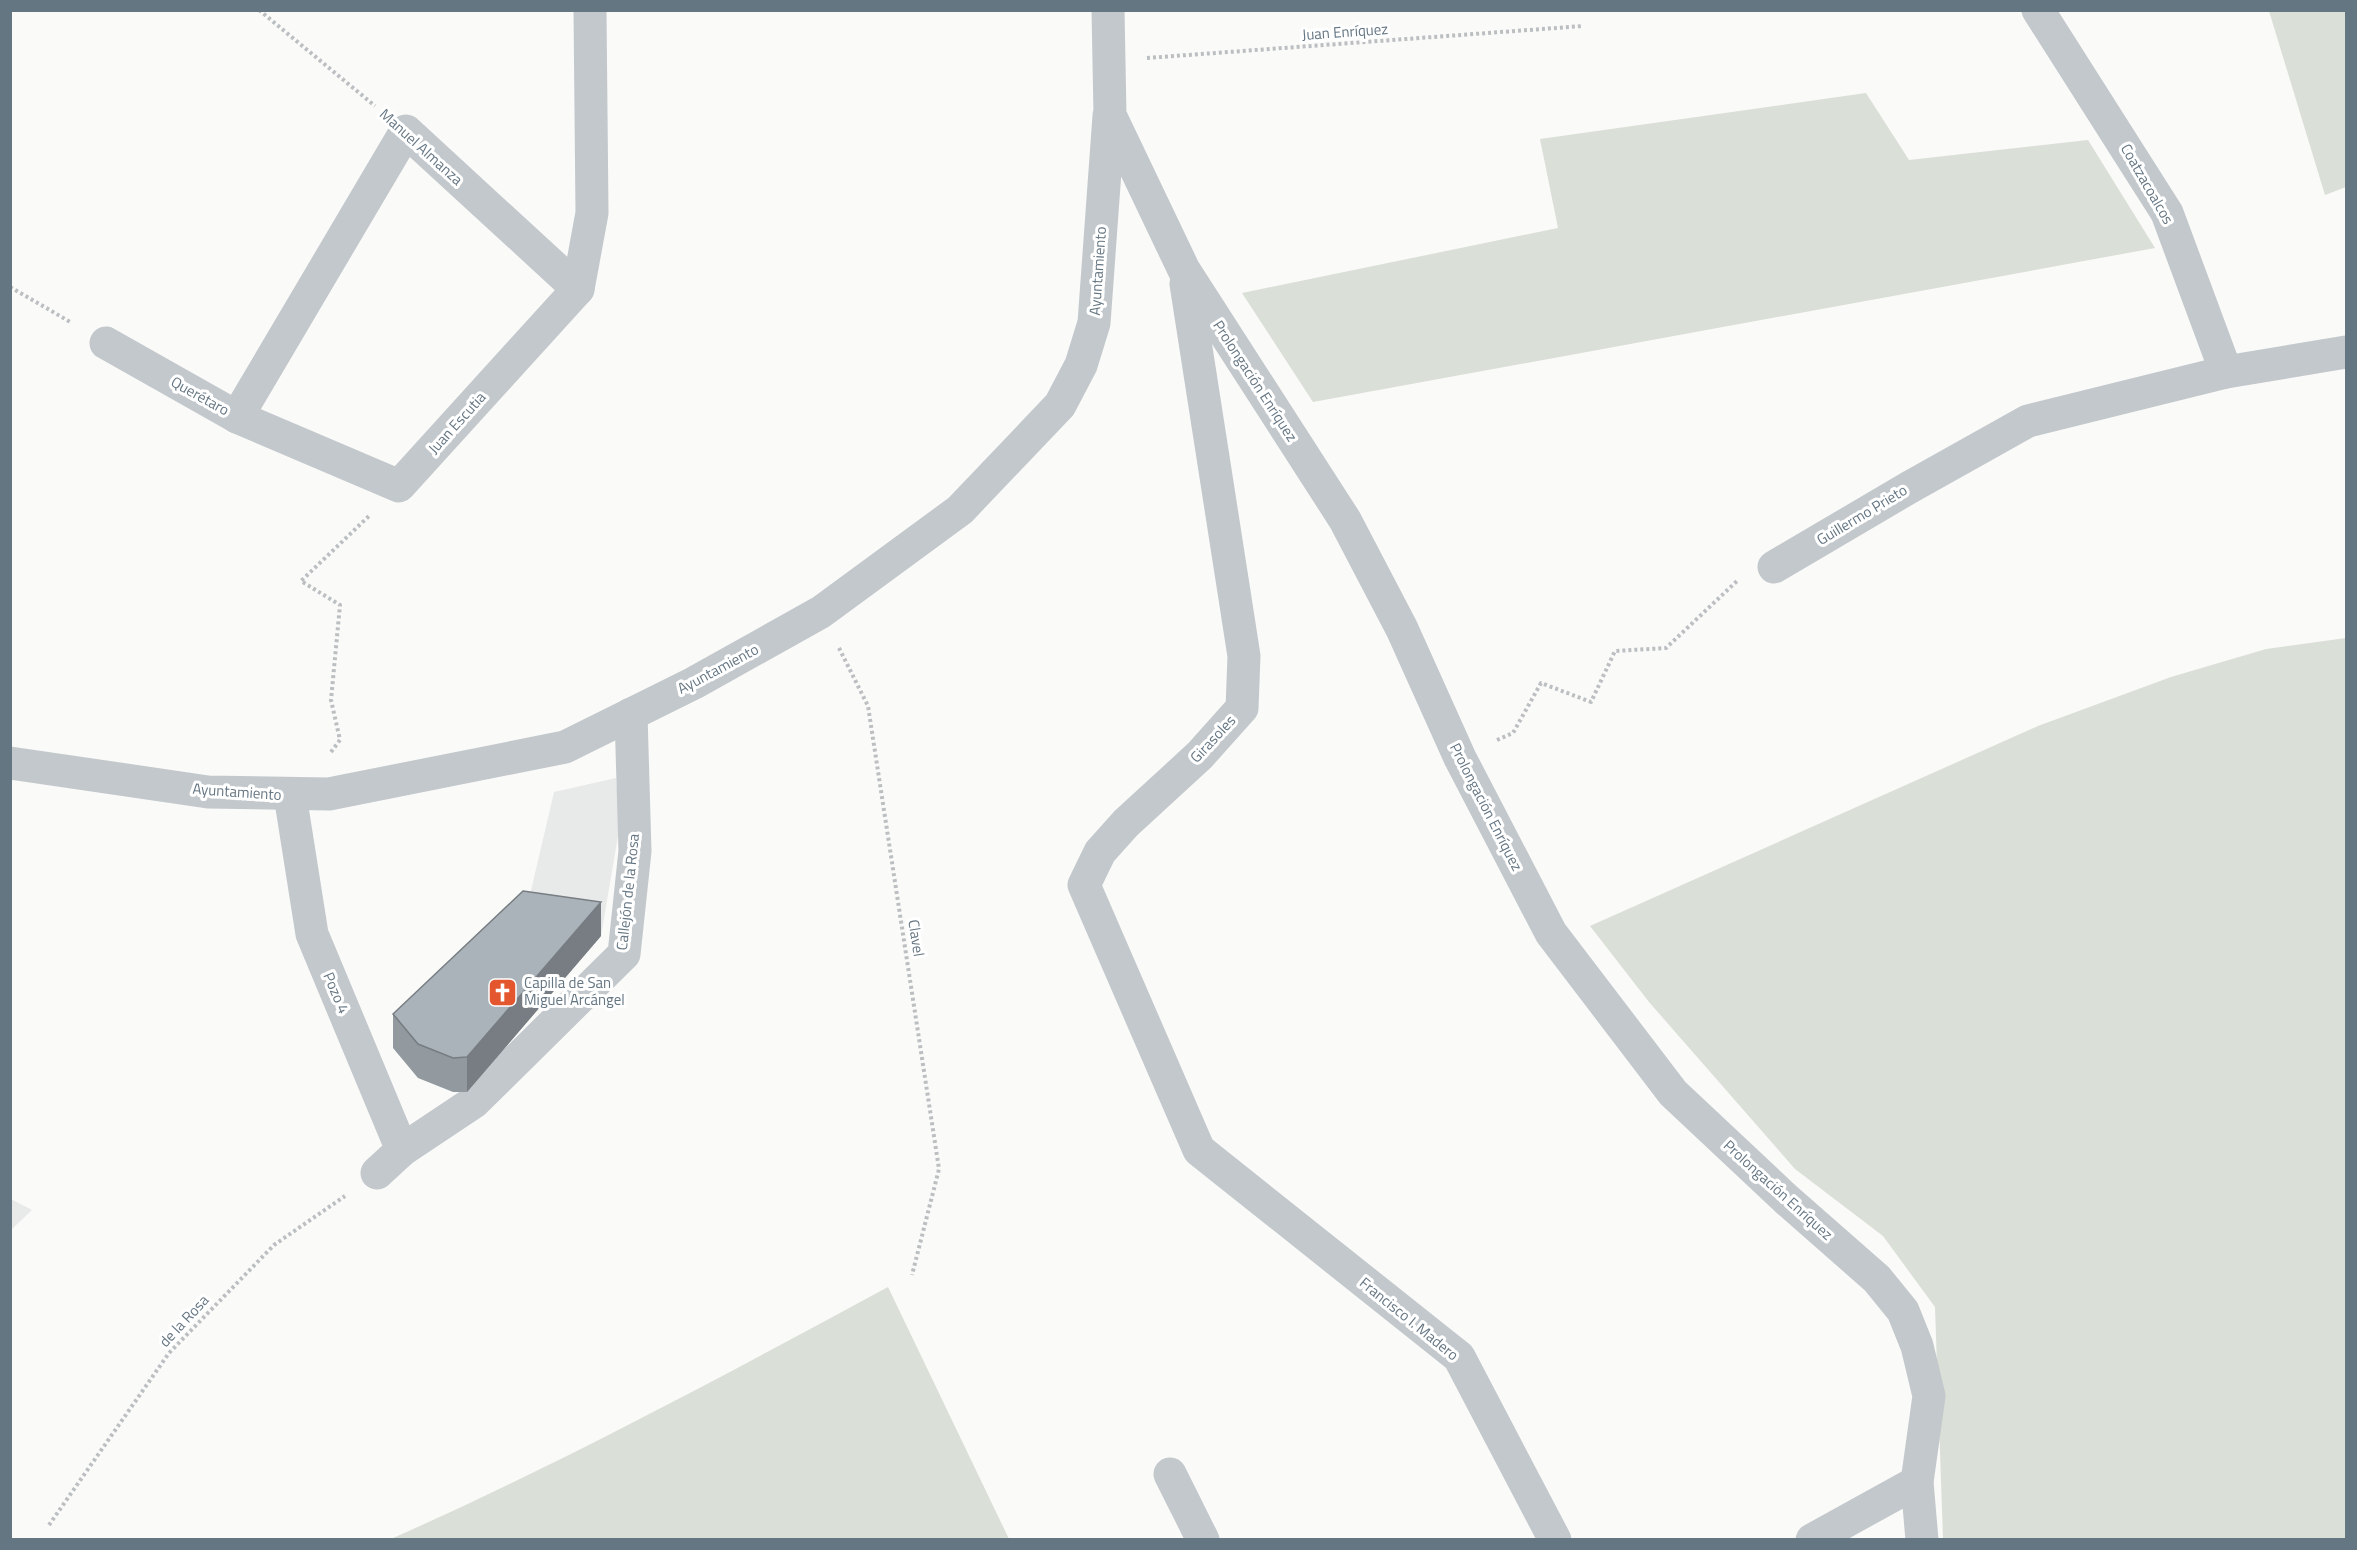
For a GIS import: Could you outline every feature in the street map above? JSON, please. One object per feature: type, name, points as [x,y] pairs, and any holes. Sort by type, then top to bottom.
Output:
[{"type":"street","points":[[578,289],[592,213],[590,10]]},
{"type":"street","name":"Prolongación Enríquez","points":[[1108,10],[1110,115],[1184,270],[1345,520],[1402,629],[1460,758],[1551,933],[1673,1093],[1787,1200],[1877,1279],[1903,1311],[1917,1346],[1929,1396],[1917,1482],[1922,1539]]},
{"type":"street","name":"Coatzacoalcos","points":[[2038,10],[2167,213],[2226,372]]},
{"type":"street","name":"Ayuntamiento","points":[[10,763],[208,792],[328,794],[565,747],[693,683],[821,612],[960,510],[1060,405],[1081,365],[1094,323],[1110,115]]},
{"type":"street","name":"Manuel Almanza","points":[[406,131],[578,289]]},
{"type":"street","points":[[237,417],[406,131]]},
{"type":"street","name":"Girasoles","points":[[1184,270],[1244,656],[1242,708],[1200,754],[1100,852],[1084,885],[1199,1150]]},
{"type":"street","name":"Juan Escutia","points":[[399,486],[578,289]]},
{"type":"street","name":"Querétaro","points":[[106,343],[237,417],[399,486]]},
{"type":"street","name":"Guillermo Prieto","points":[[1774,567],[1910,486],[2028,421],[2226,372],[2346,352]]},
{"type":"street","name":"Callejón de la Rosa","points":[[402,1150],[474,1102],[624,954],[635,851],[632,714]]},
{"type":"street","name":"Pozo 4","points":[[290,795],[312,934],[402,1150]]},
{"type":"street","points":[[377,1173],[402,1150]]},
{"type":"street","name":"Francisco I. Madero","points":[[1199,1150],[1459,1358],[1555,1539]]},
{"type":"street","points":[[1170,1474],[1203,1539]]},
{"type":"street","points":[[1812,1539],[1917,1482]]},
{"type":"path","name":"Manuel Almanza","points":[[259,10],[406,131]]},
{"type":"path","name":"Juan Enríquez","points":[[1108,61],[1583,26]]},
{"type":"path","points":[[10,287],[106,343]]},
{"type":"path","points":[[328,794],[331,752],[340,740],[331,700],[340,606],[302,581],[399,486]]},
{"type":"path","points":[[1460,758],[1513,733],[1541,683],[1591,702],[1615,651],[1666,648],[1737,580],[1774,567]]},
{"type":"path","name":"Clavel","points":[[821,612],[868,706],[939,1169],[912,1275]]},
{"type":"path","name":"de la Rosa","points":[[49,1525],[169,1353],[274,1245],[377,1173]]},
{"type":"shaded area","points":[[2269,11],[2346,11],[2346,187],[2325,195]]},
{"type":"shaded area","points":[[1866,93],[1909,160],[2088,140],[2155,248],[1313,402],[1242,293],[1558,228],[1540,139]]},
{"type":"shaded area","points":[[2346,638],[2346,1539],[1943,1539],[1935,1307],[1883,1236],[1795,1169],[1649,1002],[1590,926],[2038,726],[2171,677],[2266,649]]},
{"type":"shaded area","points":[[616,778],[620,824],[601,936],[523,925],[554,792]]},
{"type":"shaded area","points":[[11,1199],[32,1210],[11,1230]]},
{"type":"shaded area","points":[[888,1287],[1009,1539],[391,1539],[580,1450]]},
{"type":"building","points":[[523,891],[601,902],[467,1057],[453,1058],[418,1044],[393,1014]]},
{"type":"place","name":"Capilla de San Miguel Arcángel","points":[[503,992]]}]
